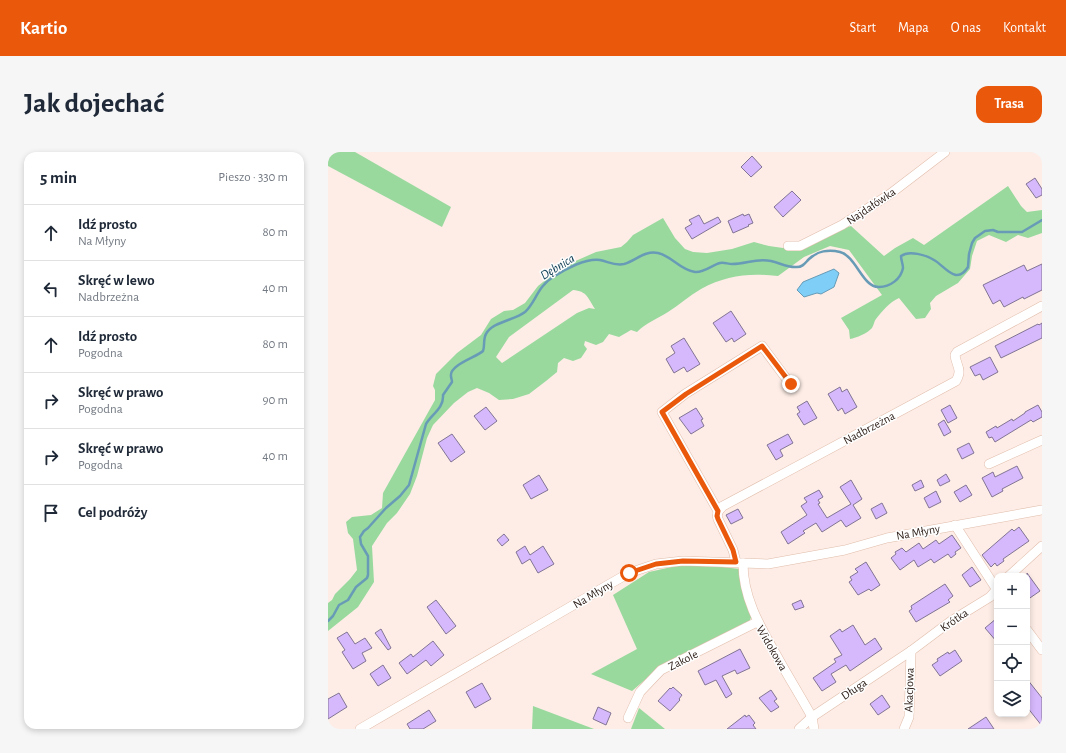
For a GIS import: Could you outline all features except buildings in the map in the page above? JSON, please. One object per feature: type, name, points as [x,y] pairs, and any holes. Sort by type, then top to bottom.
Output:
[{"type":"street","name":"Najdałówka","points":[[788,246],[800,246],[842,225],[890,194],[946,152]]},
{"type":"street","name":"Nadbrzeżna","points":[[718,511],[723,506],[956,381],[959,375],[959,368],[955,355],[957,352],[1042,306]]},
{"type":"street","points":[[740,563],[718,519],[718,511],[662,412],[686,394],[762,346],[791,384]]},
{"type":"street","points":[[990,464],[1042,440]]},
{"type":"street","name":"Na Młyny","points":[[360,729],[629,573],[656,564],[683,561],[768,564],[845,550],[887,538],[1042,510]]},
{"type":"street","points":[[955,525],[994,584]]},
{"type":"street","points":[[1012,573],[1042,546]]},
{"type":"street","name":"Widokowa","points":[[740,563],[748,597],[757,622],[812,717],[814,729]]},
{"type":"street","name":"Krótka","points":[[911,651],[951,621],[990,597],[994,592]]},
{"type":"street","name":"Zakole","points":[[628,718],[640,692],[661,670],[757,622]]},
{"type":"street","points":[[1030,634],[1042,650]]},
{"type":"street","name":"Długa","points":[[799,729],[812,717],[911,651]]},
{"type":"street","name":"Akacjowa","points":[[904,729],[909,717],[911,651]]},
{"type":"green space","points":[[328,152],[355,152],[451,207],[442,227],[328,166]]},
{"type":"green space","points":[[1008,186],[1021,206],[1027,212],[1042,210],[1042,233],[1028,238],[1018,235],[1006,242],[989,235],[977,241],[972,256],[970,269],[958,283],[936,296],[930,303],[931,309],[925,318],[916,319],[899,298],[892,302],[884,310],[875,320],[873,327],[870,330],[862,335],[850,339],[849,330],[841,318],[882,295],[849,250],[830,246],[804,257],[778,276],[738,276],[711,284],[701,289],[637,332],[631,330],[619,337],[609,334],[603,342],[596,345],[585,341],[584,345],[587,349],[581,358],[573,361],[564,358],[558,363],[557,372],[529,394],[513,399],[499,400],[489,393],[477,388],[468,392],[454,403],[433,425],[427,438],[417,476],[410,494],[397,513],[387,523],[372,546],[374,582],[358,607],[328,631],[328,603],[357,570],[353,539],[348,533],[346,522],[352,517],[371,515],[382,508],[383,493],[435,400],[435,390],[433,386],[436,374],[457,353],[481,335],[491,319],[504,311],[513,310],[525,303],[538,286],[562,267],[596,252],[621,247],[633,235],[663,218],[675,238],[685,249],[693,252],[707,253],[732,249],[754,242],[783,248],[791,247],[851,226],[884,256],[913,238],[924,245]],"holes":[[[573,290],[587,296],[595,309],[589,308],[577,313],[502,363],[496,357],[509,337]]]},
{"type":"green space","points":[[676,566],[713,566],[740,569],[752,615],[748,625],[654,672],[632,691],[591,674],[637,649],[613,595],[649,572]]},
{"type":"green space","points":[[533,706],[594,729],[532,729]]},
{"type":"green space","points":[[639,708],[665,729],[631,729]]},
{"type":"water","points":[[834,269],[839,273],[834,287],[821,294],[817,293],[804,297],[797,290],[803,282]]},
{"type":"waterway","name":"Dębnica","points":[[328,621],[333,616],[339,605],[348,600],[356,587],[367,578],[368,556],[361,544],[360,537],[364,531],[400,496],[409,485],[426,424],[442,404],[443,395],[452,382],[451,376],[454,368],[483,351],[485,336],[489,330],[498,324],[525,312],[532,304],[543,285],[563,271],[582,262],[594,260],[624,264],[644,254],[653,252],[668,257],[685,269],[695,272],[702,271],[720,263],[737,264],[760,260],[799,267],[816,254],[823,251],[832,251],[840,252],[851,259],[868,283],[873,286],[883,287],[891,284],[900,276],[903,268],[901,256],[904,254],[913,253],[927,256],[951,273],[959,275],[968,267],[972,243],[975,238],[985,231],[993,230],[998,232],[1022,232],[1042,220]]},
{"type":"route","points":[[629,573],[656,564],[683,561],[736,562],[733,550],[718,519],[718,511],[662,412],[686,394],[762,346],[791,384]]}]
